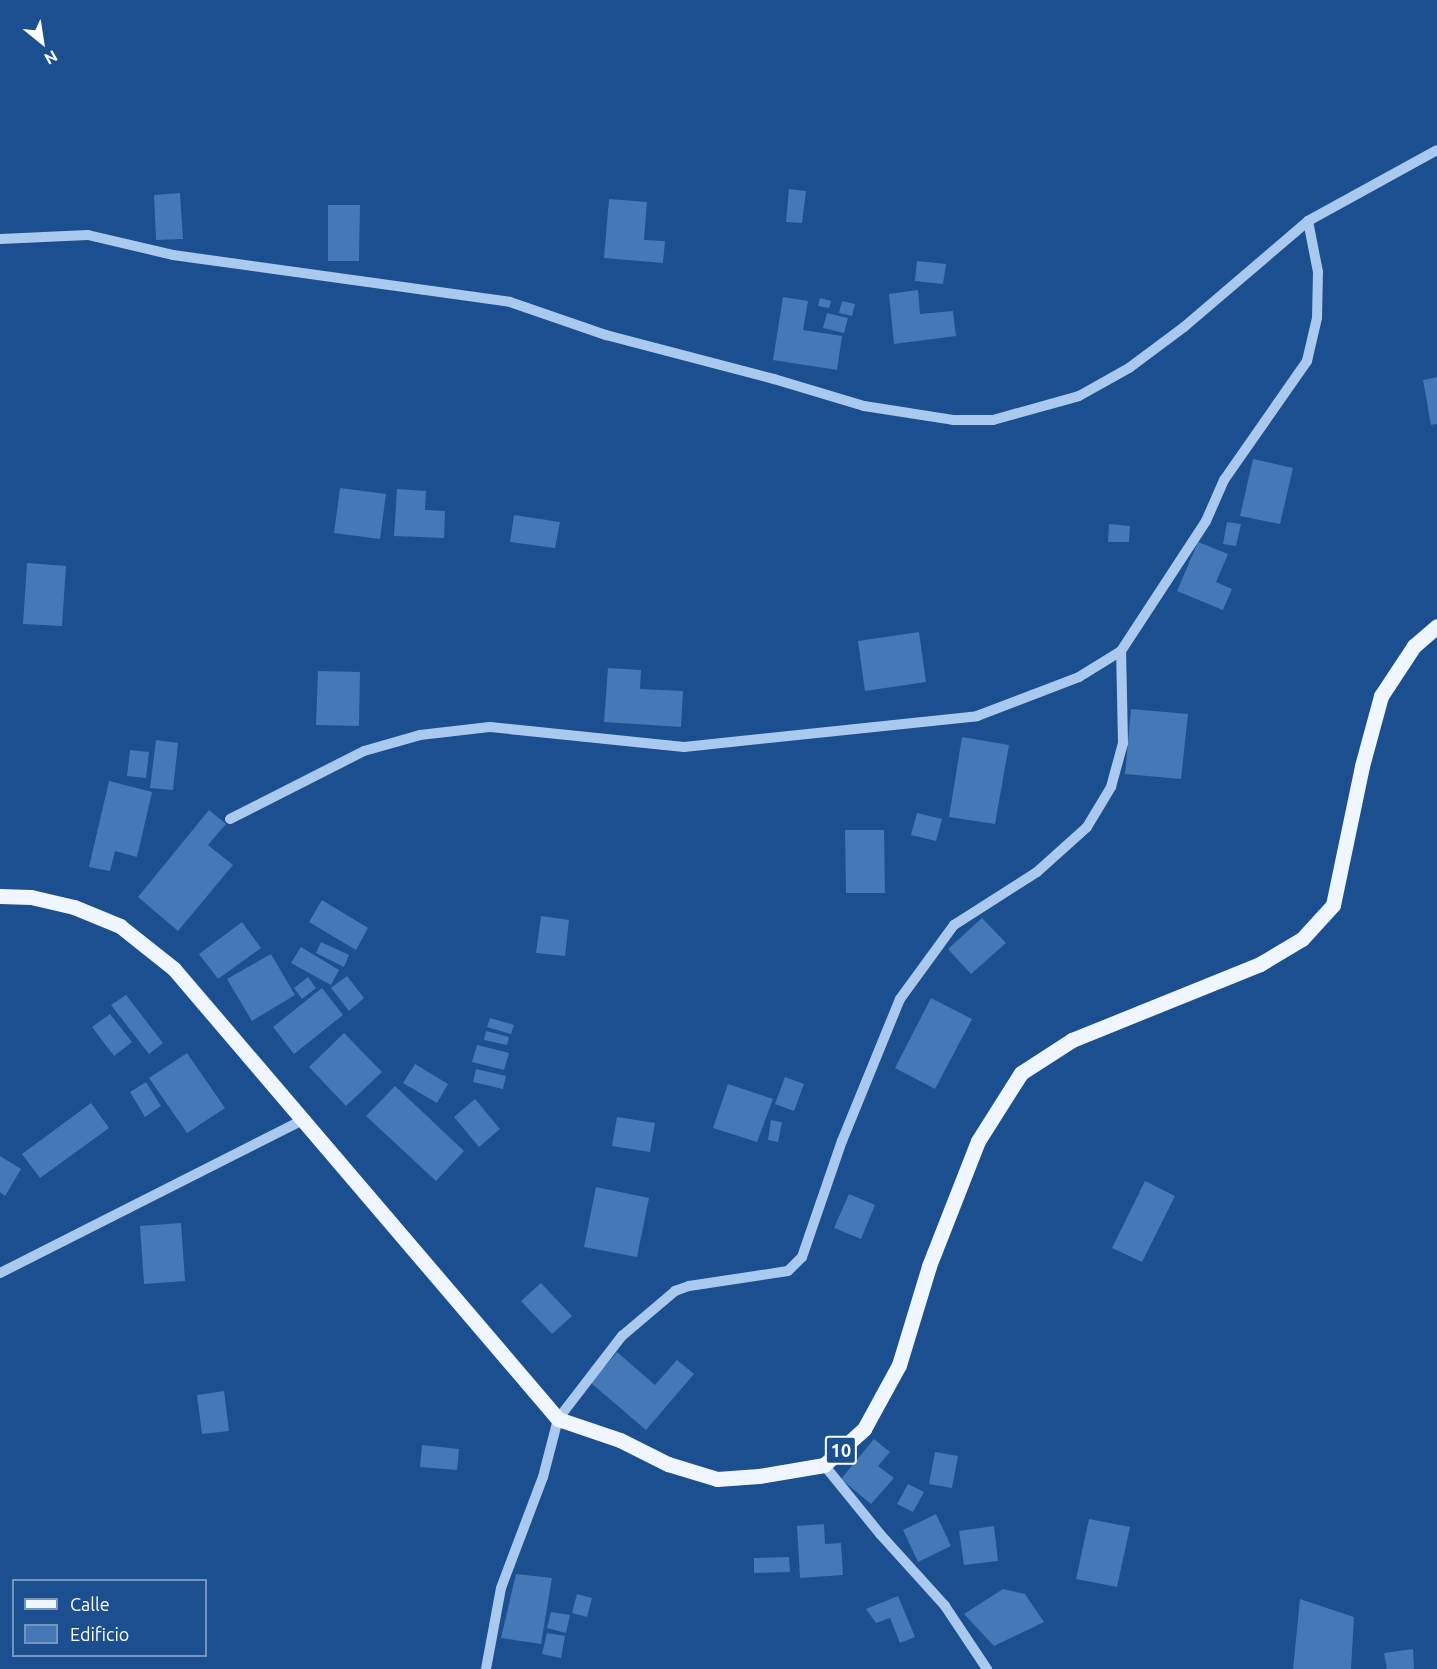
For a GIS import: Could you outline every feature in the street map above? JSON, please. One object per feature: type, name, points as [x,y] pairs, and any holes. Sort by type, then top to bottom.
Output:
[{"type":"main road","name":"10","points":[[558,1419],[620,1440],[668,1464],[717,1479],[759,1476],[824,1465],[864,1429],[899,1365],[929,1266],[978,1141],[1021,1073],[1072,1040],[1260,964],[1302,939],[1333,905],[1362,766],[1381,696],[1414,646],[1437,626]]},
{"type":"main road","points":[[0,896],[31,897],[74,907],[120,926],[174,969],[305,1119],[558,1419]]},
{"type":"street","points":[[0,239],[88,235],[172,255],[510,302],[606,335],[774,379],[864,406],[953,420],[993,420],[1079,396],[1129,368],[1184,327],[1308,221],[1437,150]]},
{"type":"street","points":[[230,819],[364,751],[420,735],[490,727],[684,747],[977,716],[1079,676],[1121,651],[1206,521],[1224,480],[1307,361],[1317,318],[1318,272],[1308,221]]},
{"type":"street","points":[[486,1669],[501,1588],[543,1477],[558,1419],[622,1336],[675,1291],[689,1286],[788,1270],[802,1257],[842,1141],[900,999],[954,926],[1037,872],[1087,827],[1111,787],[1123,743],[1121,651]]},
{"type":"street","points":[[0,1273],[305,1119]]},
{"type":"street","points":[[824,1465],[880,1534],[945,1606],[987,1669]]},
{"type":"building","points":[[789,189],[806,191],[802,223],[786,222]]},
{"type":"building","points":[[180,193],[183,239],[156,240],[154,195]]},
{"type":"building","points":[[609,199],[647,202],[644,240],[665,241],[663,263],[604,258]]},
{"type":"building","points":[[328,205],[360,205],[359,261],[328,261]]},
{"type":"building","points":[[917,261],[946,264],[943,284],[915,281]]},
{"type":"building","points":[[918,290],[920,314],[953,311],[956,336],[894,344],[889,294]]},
{"type":"building","points":[[783,297],[808,301],[803,330],[842,336],[837,370],[773,360]]},
{"type":"building","points":[[820,298],[831,301],[829,308],[818,306]]},
{"type":"building","points":[[842,301],[855,304],[852,316],[839,313]]},
{"type":"building","points":[[827,313],[848,318],[844,333],[823,328]]},
{"type":"building","points":[[1437,377],[1437,424],[1431,425],[1423,380]]},
{"type":"building","points":[[1253,459],[1293,468],[1280,524],[1240,516]]},
{"type":"building","points":[[340,488],[386,494],[380,539],[334,533]]},
{"type":"building","points":[[397,489],[426,491],[425,510],[445,511],[444,538],[394,536]]},
{"type":"building","points":[[514,515],[560,522],[555,548],[510,542]]},
{"type":"building","points":[[1227,522],[1241,524],[1236,546],[1223,544]]},
{"type":"building","points":[[1109,524],[1130,526],[1129,542],[1108,542]]},
{"type":"building","points":[[1198,542],[1228,554],[1216,582],[1232,589],[1223,610],[1177,591]]},
{"type":"building","points":[[27,563],[66,566],[62,626],[23,624]]},
{"type":"building","points":[[919,632],[926,682],[865,691],[858,641]]},
{"type":"building","points":[[608,668],[641,670],[640,689],[683,691],[681,727],[604,722]]},
{"type":"building","points":[[318,671],[360,672],[359,726],[316,725]]},
{"type":"building","points":[[1131,709],[1188,714],[1181,779],[1125,774]]},
{"type":"building","points":[[962,737],[1009,745],[995,824],[949,817]]},
{"type":"building","points":[[156,740],[178,743],[173,790],[150,788]]},
{"type":"building","points":[[130,750],[149,752],[146,778],[127,776]]},
{"type":"building","points":[[109,781],[152,792],[137,857],[115,851],[110,871],[89,867]]},
{"type":"building","points":[[209,810],[226,824],[208,845],[233,865],[178,931],[138,897]]},
{"type":"building","points":[[917,813],[942,819],[936,841],[911,835]]},
{"type":"building","points":[[845,830],[884,830],[885,893],[846,893]]},
{"type":"building","points":[[322,900],[368,928],[356,950],[309,922]]},
{"type":"building","points":[[541,916],[569,920],[565,956],[536,953]]},
{"type":"building","points":[[982,918],[1006,943],[971,974],[948,949]]},
{"type":"building","points":[[242,922],[261,948],[218,979],[199,954]]},
{"type":"building","points":[[321,942],[349,955],[344,967],[316,953]]},
{"type":"building","points":[[301,947],[339,970],[331,985],[291,963]]},
{"type":"building","points":[[271,954],[295,995],[252,1021],[227,979]]},
{"type":"building","points":[[347,976],[364,998],[349,1011],[331,988]]},
{"type":"building","points":[[308,977],[316,988],[302,999],[294,988]]},
{"type":"building","points":[[322,988],[343,1015],[294,1054],[273,1027]]},
{"type":"building","points":[[126,995],[163,1043],[149,1054],[111,1005]]},
{"type":"building","points":[[931,998],[972,1019],[935,1089],[895,1068]]},
{"type":"building","points":[[110,1014],[132,1042],[114,1056],[92,1027]]},
{"type":"building","points":[[490,1018],[514,1025],[511,1034],[487,1027]]},
{"type":"building","points":[[486,1031],[509,1037],[507,1045],[484,1040]]},
{"type":"building","points":[[344,1033],[382,1072],[346,1106],[309,1067]]},
{"type":"building","points":[[477,1045],[509,1053],[504,1070],[472,1062]]},
{"type":"building","points":[[187,1053],[225,1108],[187,1133],[149,1078]]},
{"type":"building","points":[[415,1064],[448,1084],[437,1103],[403,1083]]},
{"type":"building","points":[[476,1069],[506,1076],[503,1089],[473,1082]]},
{"type":"building","points":[[785,1077],[804,1084],[794,1111],[775,1104]]},
{"type":"building","points":[[146,1082],[161,1106],[145,1117],[130,1092]]},
{"type":"building","points":[[728,1084],[773,1099],[757,1142],[713,1128]]},
{"type":"building","points":[[395,1086],[464,1151],[436,1181],[366,1116]]},
{"type":"building","points":[[475,1099],[500,1129],[479,1147],[454,1117]]},
{"type":"building","points":[[91,1103],[109,1128],[40,1178],[22,1154]]},
{"type":"building","points":[[617,1117],[655,1123],[650,1152],[612,1146]]},
{"type":"building","points":[[771,1120],[782,1122],[778,1142],[768,1140]]},
{"type":"building","points":[[0,1156],[21,1169],[5,1196],[0,1192]]},
{"type":"building","points":[[1145,1181],[1175,1196],[1142,1262],[1112,1248]]},
{"type":"building","points":[[596,1187],[649,1198],[637,1257],[584,1247]]},
{"type":"building","points":[[849,1194],[875,1205],[861,1239],[834,1228]]},
{"type":"building","points":[[181,1223],[185,1281],[144,1284],[140,1226]]},
{"type":"building","points":[[541,1283],[572,1316],[552,1334],[521,1301]]},
{"type":"building","points":[[617,1352],[655,1385],[677,1360],[694,1374],[646,1430],[591,1383]]},
{"type":"building","points":[[224,1391],[229,1431],[202,1434],[197,1395]]},
{"type":"building","points":[[874,1439],[890,1452],[878,1466],[894,1478],[871,1504],[841,1479]]},
{"type":"building","points":[[422,1445],[459,1449],[457,1470],[420,1467]]},
{"type":"building","points":[[935,1452],[958,1456],[952,1488],[929,1484]]},
{"type":"building","points":[[908,1484],[924,1492],[913,1512],[897,1504]]},
{"type":"building","points":[[936,1514],[951,1546],[918,1562],[903,1530]]},
{"type":"building","points":[[1089,1519],[1130,1527],[1117,1587],[1076,1579]]},
{"type":"building","points":[[824,1524],[825,1544],[841,1543],[843,1575],[800,1578],[797,1526]]},
{"type":"building","points":[[994,1526],[998,1561],[964,1565],[959,1531]]},
{"type":"building","points":[[789,1557],[790,1572],[754,1573],[754,1558]]},
{"type":"building","points":[[516,1574],[552,1578],[541,1644],[501,1638]]},
{"type":"building","points":[[1003,1589],[1025,1594],[1044,1622],[994,1646],[964,1614]]},
{"type":"building","points":[[577,1594],[592,1598],[587,1617],[572,1613]]},
{"type":"building","points":[[898,1596],[915,1637],[900,1643],[890,1618],[876,1623],[866,1609]]},
{"type":"building","points":[[1300,1599],[1354,1617],[1351,1669],[1293,1669]]},
{"type":"building","points":[[551,1612],[570,1615],[566,1633],[547,1628]]},
{"type":"building","points":[[547,1633],[565,1636],[561,1658],[542,1654]]},
{"type":"building","points":[[1413,1649],[1414,1669],[1387,1669],[1384,1653]]}]
